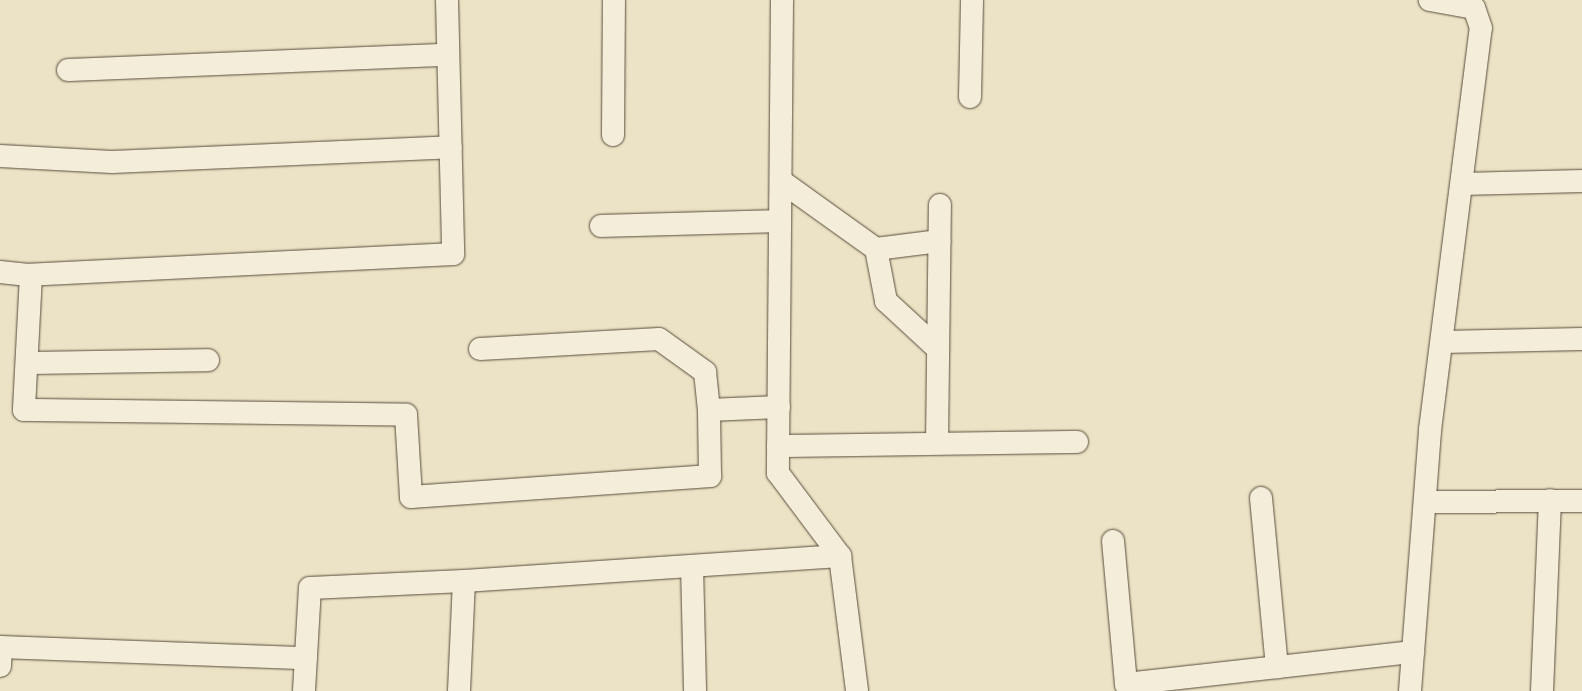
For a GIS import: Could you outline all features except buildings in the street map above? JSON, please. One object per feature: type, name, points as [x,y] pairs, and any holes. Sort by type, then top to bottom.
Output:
[{"type":"street","points":[[0,272],[31,275],[453,254],[447,0]]},
{"type":"street","points":[[613,135],[614,0]]},
{"type":"street","points":[[782,0],[778,472],[840,556],[857,691]]},
{"type":"street","points":[[970,97],[972,0]]},
{"type":"street","points":[[1410,691],[1426,502],[1442,342],[1481,28],[1479,16],[1467,5],[1430,0]]},
{"type":"street","points":[[68,70],[448,55]]},
{"type":"street","points":[[0,156],[112,162],[451,147]]},
{"type":"street","points":[[780,181],[876,249],[939,241]]},
{"type":"street","points":[[1462,184],[1582,181]]},
{"type":"street","points":[[937,444],[940,205]]},
{"type":"street","points":[[601,226],[780,221]]},
{"type":"street","points":[[876,249],[886,301],[938,349]]},
{"type":"street","points":[[31,275],[24,410],[406,415],[411,497],[710,476],[709,410],[705,372],[659,339],[480,348]]},
{"type":"street","points":[[1442,342],[1582,339]]},
{"type":"street","points":[[27,363],[208,360]]},
{"type":"street","points":[[709,410],[779,407]]},
{"type":"street","points":[[778,446],[1077,442]]},
{"type":"street","points":[[1261,498],[1277,667]]},
{"type":"street","points":[[1426,502],[1550,500],[1582,501]]},
{"type":"street","points":[[1542,691],[1550,500]]},
{"type":"street","points":[[1113,541],[1126,684],[1413,652]]},
{"type":"street","points":[[304,691],[310,588],[464,581],[840,556]]},
{"type":"street","points":[[692,566],[695,691]]},
{"type":"street","points":[[459,691],[464,581]]},
{"type":"street","points":[[0,653],[306,658]]}]
